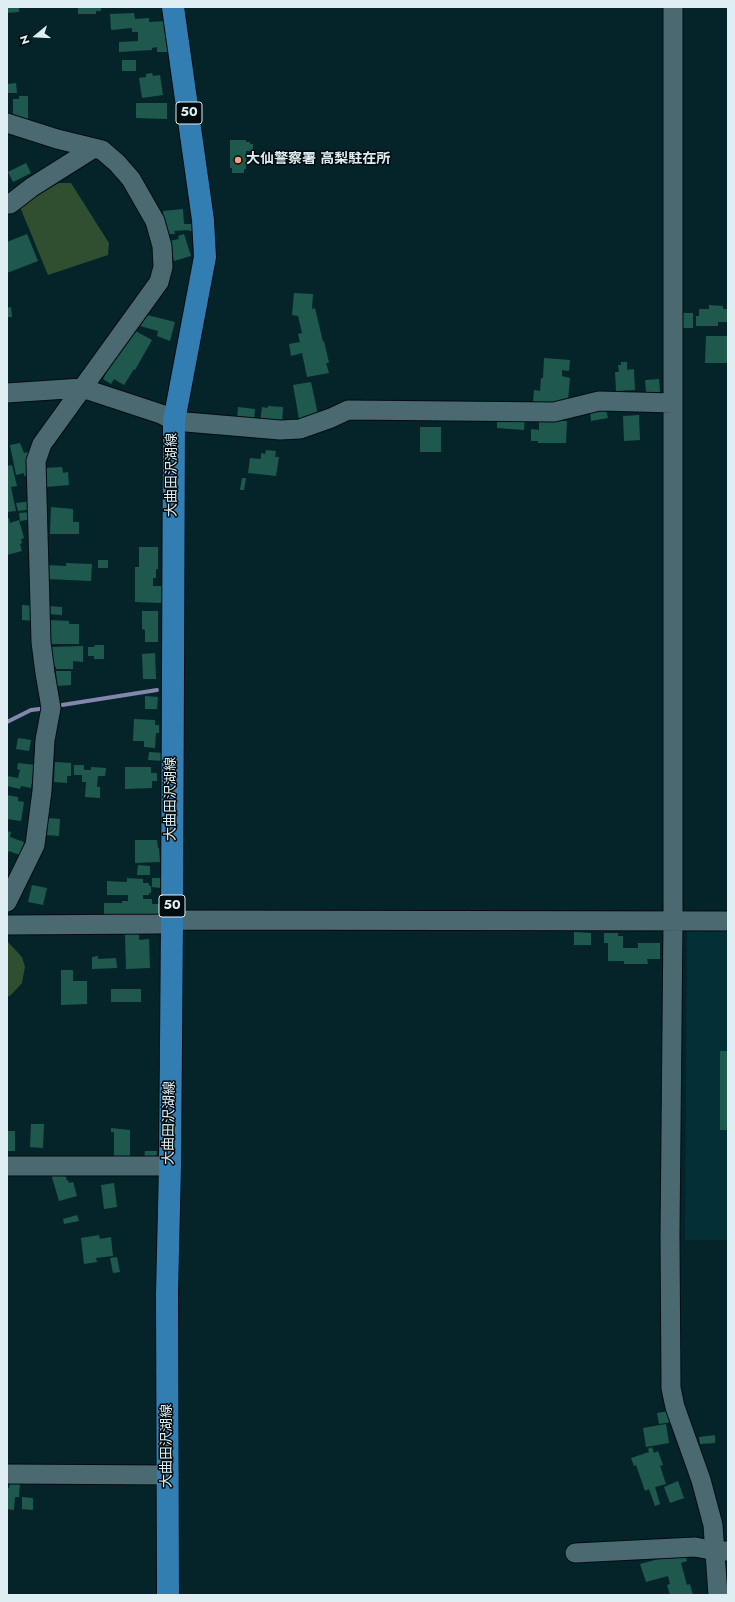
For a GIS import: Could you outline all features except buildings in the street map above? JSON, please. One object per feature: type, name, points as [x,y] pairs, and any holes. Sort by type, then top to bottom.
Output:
[{"type":"main road","name":"大曲田沢湖線","points":[[168,1595],[169,1475],[167,1293],[170,1166],[172,920],[174,421],[204,257],[202,212],[173,7]]},
{"type":"street","points":[[673,7],[673,921],[670,1235],[671,1388],[675,1407],[701,1480],[713,1525],[722,1551],[718,1595]]},
{"type":"street","points":[[7,123],[57,139],[102,150],[117,163],[131,179],[155,221],[162,246],[163,267],[158,282],[42,444],[36,461],[41,642],[44,673],[51,708],[45,740],[42,791],[35,845],[7,902]]},
{"type":"street","points":[[10,204],[32,187],[94,148]]},
{"type":"street","points":[[7,393],[82,388],[161,414],[174,421],[280,430],[300,428],[331,418],[348,410],[554,412],[599,401],[673,403]]},
{"type":"street","points":[[7,925],[159,924],[172,920],[728,921]]},
{"type":"street","points":[[7,1166],[170,1166]]},
{"type":"street","points":[[7,1474],[169,1475]]},
{"type":"street","points":[[575,1553],[694,1547],[722,1551]]},
{"type":"shaded area","points":[[728,927],[728,1240],[685,1240],[687,928]]},
{"type":"green space","points":[[59,183],[71,183],[109,243],[108,255],[48,275],[18,202]]},
{"type":"green space","points":[[7,941],[22,957],[25,967],[22,983],[11,995],[7,997]]},
{"type":"waterway","points":[[62,705],[157,690]]},
{"type":"waterway","points":[[7,722],[31,710],[40,709]]},
{"type":"place","name":"大仙警察署 高梨駐在所","points":[[238,160]]}]
